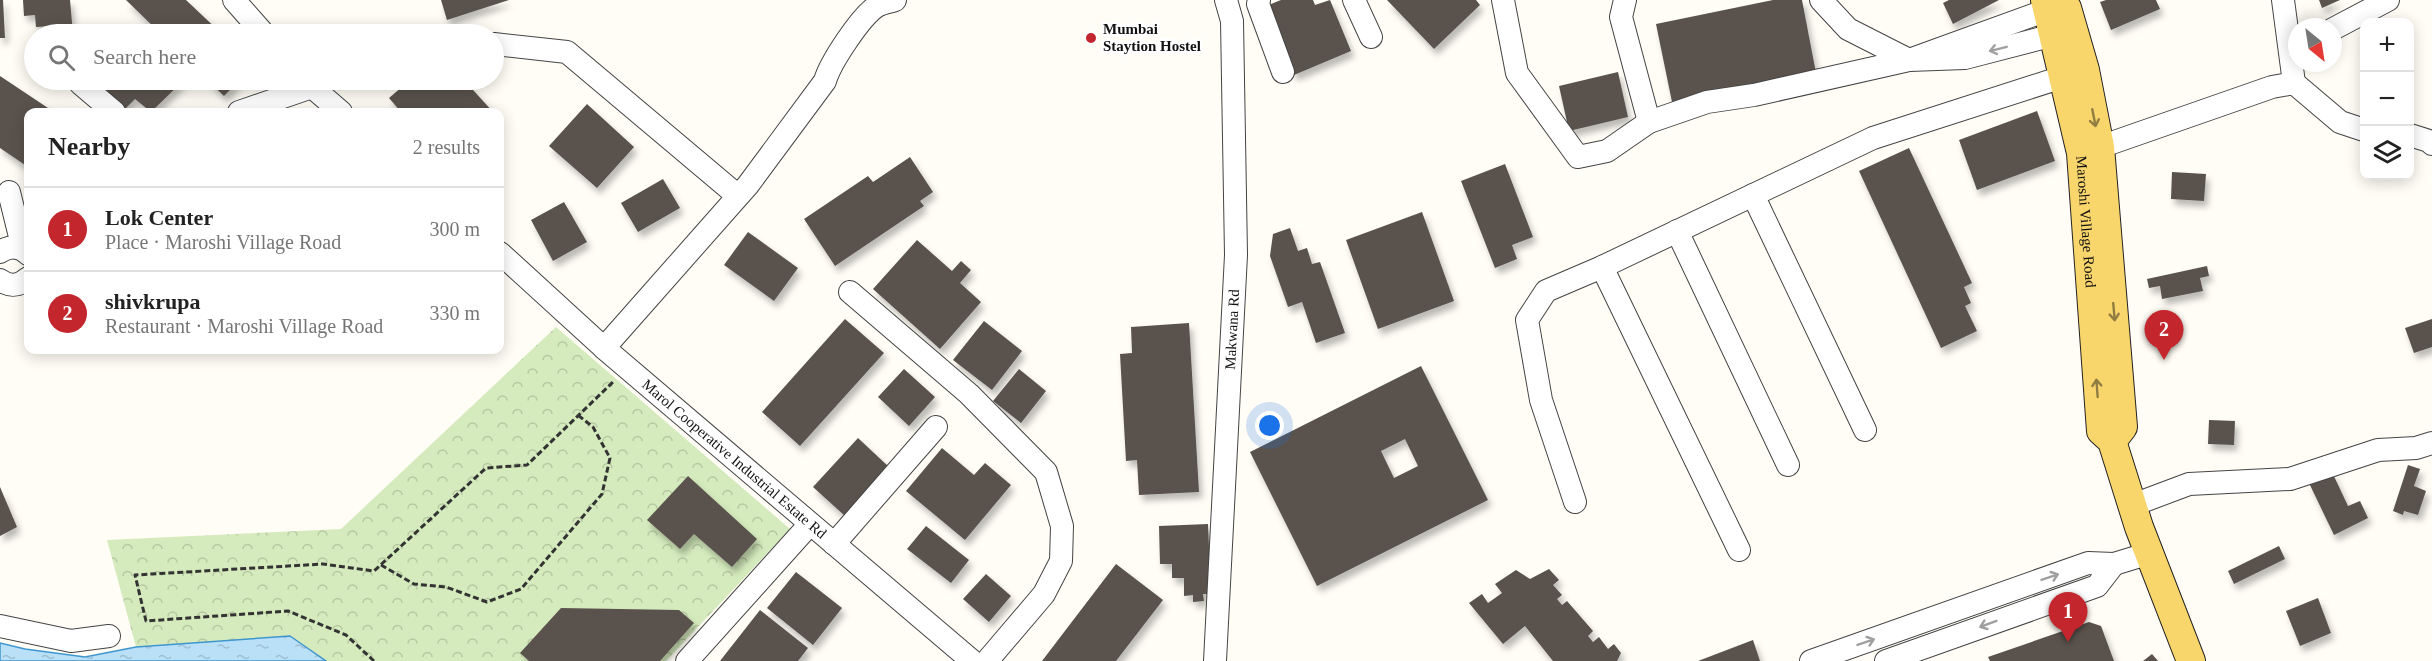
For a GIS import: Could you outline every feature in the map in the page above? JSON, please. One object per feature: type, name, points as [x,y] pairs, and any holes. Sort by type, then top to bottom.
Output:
[{"type":"main road","name":"Maroshi Village Road","points":[[2058,13],[2100,147],[2124,428],[2112,441]]},
{"type":"main road","name":"Maroshi Village Road","points":[[2075,73],[2101,431],[2112,441],[2150,553],[2191,661]]},
{"type":"street","points":[[234,0],[255,24]]},
{"type":"street","points":[[604,348],[738,196],[825,81],[828,69],[854,32],[876,6],[895,0]]},
{"type":"street","name":"Makwana Rd","points":[[1215,661],[1236,255],[1232,21],[1226,0]]},
{"type":"street","points":[[1259,0],[1258,4],[1284,72]]},
{"type":"street","points":[[1354,0],[1371,37]]},
{"type":"street","points":[[1503,0],[1516,73],[1578,157],[1607,151],[1649,122],[1707,102],[1754,95],[1909,60],[2058,13]]},
{"type":"street","points":[[1625,0],[1621,16],[1649,122]]},
{"type":"street","points":[[1821,0],[1848,29],[1909,60]]},
{"type":"street","points":[[2283,0],[2288,22]]},
{"type":"street","points":[[2342,24],[2388,0]]},
{"type":"street","points":[[504,45],[567,52],[738,196]]},
{"type":"street","points":[[2294,72],[2294,83],[2340,122],[2360,129]]},
{"type":"street","points":[[1575,502],[1541,400],[1527,320],[1546,291],[1602,267],[1873,138],[2075,73]]},
{"type":"street","points":[[2100,147],[2272,87],[2294,83]]},
{"type":"street","points":[[88,90],[109,108]]},
{"type":"street","points":[[249,108],[291,90]]},
{"type":"street","points":[[316,90],[336,108]]},
{"type":"street","points":[[2414,136],[2432,144]]},
{"type":"street","points":[[12,191],[24,243]]},
{"type":"street","points":[[1753,195],[1865,430]]},
{"type":"street","points":[[1677,231],[1788,465]]},
{"type":"street","points":[[0,252],[11,247],[24,251]]},
{"type":"street","name":"Marol Cooperative Industrial Estate Rd","points":[[504,257],[604,348],[972,661]]},
{"type":"street","points":[[1602,267],[1738,550]]},
{"type":"street","points":[[0,280],[12,285],[18,285],[24,281]]},
{"type":"street","points":[[850,292],[969,394],[1046,472],[1062,526],[1061,561],[1044,594],[987,661]]},
{"type":"street","points":[[834,544],[936,427]]},
{"type":"street","points":[[2133,505],[2189,484],[2290,479],[2378,450],[2416,448],[2432,443]]},
{"type":"street","points":[[687,661],[810,524]]},
{"type":"street","points":[[1811,661],[2088,563],[2114,564],[2150,553]]},
{"type":"street","points":[[1886,661],[2097,586],[2114,564]]},
{"type":"street","points":[[0,626],[70,640],[109,636]]},
{"type":"path","points":[[374,661],[346,635],[288,611],[146,621],[135,575],[323,564],[374,571],[486,468],[527,465],[618,377]]},
{"type":"path","points":[[381,565],[414,584],[446,587],[487,602],[521,589],[602,494],[610,458],[593,427],[578,416]]},
{"type":"green space","points":[[556,327],[790,529],[666,661],[326,661],[290,636],[136,647],[107,540],[341,529]]},
{"type":"water","points":[[290,636],[326,661],[0,661],[0,643],[25,649],[85,657],[136,647]]},
{"type":"building","points":[[0,0],[3,0],[5,38],[0,38]]},
{"type":"building","points":[[23,0],[70,0],[72,24],[36,24],[35,15],[24,16]]},
{"type":"building","points":[[126,0],[186,0],[211,24],[151,24]]},
{"type":"building","points":[[441,0],[509,0],[447,20]]},
{"type":"building","points":[[1281,0],[1313,0],[1315,5],[1330,0],[1351,51],[1294,75],[1266,6]]},
{"type":"building","points":[[1387,0],[1476,0],[1480,5],[1434,49]]},
{"type":"building","points":[[1773,0],[1802,0],[1816,73],[1672,102],[1656,24]]},
{"type":"building","points":[[1949,0],[1999,0],[1953,24],[1943,3]]},
{"type":"building","points":[[2156,0],[2160,9],[2111,30],[2100,2]]},
{"type":"building","points":[[2319,0],[2340,0],[2322,8]]},
{"type":"building","points":[[1618,72],[1628,117],[1569,131],[1559,86]]},
{"type":"building","points":[[0,76],[48,108],[24,108],[24,164],[0,148]]},
{"type":"building","points":[[97,90],[174,90],[155,108],[146,108],[135,99],[126,108],[117,108]]},
{"type":"building","points":[[218,90],[230,90],[224,96]]},
{"type":"building","points":[[398,90],[473,90],[489,108],[398,108],[389,98]]},
{"type":"building","points":[[587,104],[634,147],[597,188],[549,146]]},
{"type":"building","points":[[2037,111],[2055,161],[1977,190],[1959,140]]},
{"type":"building","points":[[1909,148],[1972,283],[1964,287],[1971,303],[1965,306],[1977,331],[1941,348],[1859,171]]},
{"type":"building","points":[[910,157],[933,192],[920,201],[924,206],[835,266],[804,219],[868,176],[873,182]]},
{"type":"building","points":[[1505,164],[1533,237],[1512,245],[1517,259],[1495,268],[1461,181]]},
{"type":"building","points":[[2172,172],[2206,174],[2204,201],[2171,199]]},
{"type":"building","points":[[663,179],[680,208],[638,232],[621,203]]},
{"type":"building","points":[[564,202],[587,242],[553,261],[531,220]]},
{"type":"building","points":[[1422,212],[1454,301],[1378,329],[1346,240]]},
{"type":"building","points":[[1290,228],[1298,251],[1307,248],[1312,264],[1320,262],[1345,333],[1316,343],[1302,302],[1288,307],[1270,256],[1273,234]]},
{"type":"building","points":[[748,232],[798,268],[774,301],[724,265]]},
{"type":"building","points":[[917,240],[952,271],[961,261],[971,270],[960,283],[981,302],[940,349],[873,289]]},
{"type":"building","points":[[2207,266],[2209,276],[2200,278],[2203,291],[2162,299],[2160,286],[2149,288],[2147,279]]},
{"type":"building","points":[[845,319],[884,353],[800,446],[762,412]]},
{"type":"building","points":[[2432,319],[2432,347],[2414,353],[2405,328]]},
{"type":"building","points":[[984,321],[1022,351],[992,390],[953,360]]},
{"type":"building","points":[[1189,323],[1199,492],[1139,495],[1137,460],[1126,461],[1120,354],[1132,353],[1131,327]]},
{"type":"building","points":[[1421,366],[1488,500],[1317,586],[1250,452]],"holes":[[[1405,439],[1418,466],[1394,478],[1381,451]]]},
{"type":"building","points":[[904,369],[935,397],[909,426],[878,397]]},
{"type":"building","points":[[1019,369],[1046,391],[1021,423],[993,401]]},
{"type":"building","points":[[2209,420],[2235,421],[2234,445],[2208,444]]},
{"type":"building","points":[[858,438],[889,467],[845,516],[813,487]]},
{"type":"building","points":[[942,448],[974,475],[985,463],[1011,485],[965,540],[906,491]]},
{"type":"building","points":[[2408,465],[2420,469],[2414,486],[2426,491],[2418,515],[2404,511],[2403,515],[2393,511]]},
{"type":"building","points":[[2332,472],[2348,506],[2360,501],[2368,518],[2334,535],[2309,483]]},
{"type":"building","points":[[688,476],[757,539],[732,567],[694,534],[680,549],[647,520]]},
{"type":"building","points":[[0,487],[17,527],[0,536]]},
{"type":"building","points":[[1208,524],[1211,594],[1203,594],[1204,601],[1193,602],[1193,595],[1184,596],[1184,578],[1172,578],[1172,564],[1160,564],[1159,526]]},
{"type":"building","points":[[926,526],[969,560],[951,583],[907,549]]},
{"type":"building","points":[[2279,546],[2285,559],[2234,584],[2228,571]]},
{"type":"building","points":[[1116,564],[1163,600],[1116,661],[1042,661]]},
{"type":"building","points":[[1549,569],[1559,580],[1553,585],[1562,595],[1557,599],[1562,605],[1567,601],[1593,631],[1588,636],[1593,642],[1599,637],[1608,649],[1614,644],[1621,653],[1617,661],[1553,661],[1525,626],[1503,644],[1469,603],[1482,594],[1488,603],[1502,593],[1495,584],[1516,570],[1530,579]]},
{"type":"building","points":[[796,572],[842,608],[813,645],[767,608]]},
{"type":"building","points":[[986,574],[1011,596],[989,622],[963,599]]},
{"type":"building","points":[[2318,598],[2331,633],[2300,646],[2286,611]]},
{"type":"building","points":[[561,608],[679,610],[694,623],[660,661],[529,661],[520,653]]},
{"type":"building","points":[[760,610],[808,648],[798,661],[720,661]]},
{"type":"building","points":[[2089,622],[2101,626],[2114,661],[1990,661],[1988,657]]},
{"type":"building","points":[[1753,640],[1760,661],[1698,661]]},
{"type":"building","points":[[2152,654],[2158,661],[2143,661]]},
{"type":"place","name":"Mumbai Staytion Hostel","points":[[1091,38]]},
{"type":"place","name":"shivkrupa","points":[[2164,360]]},
{"type":"place","name":"Lok Center","points":[[2068,642]]}]
